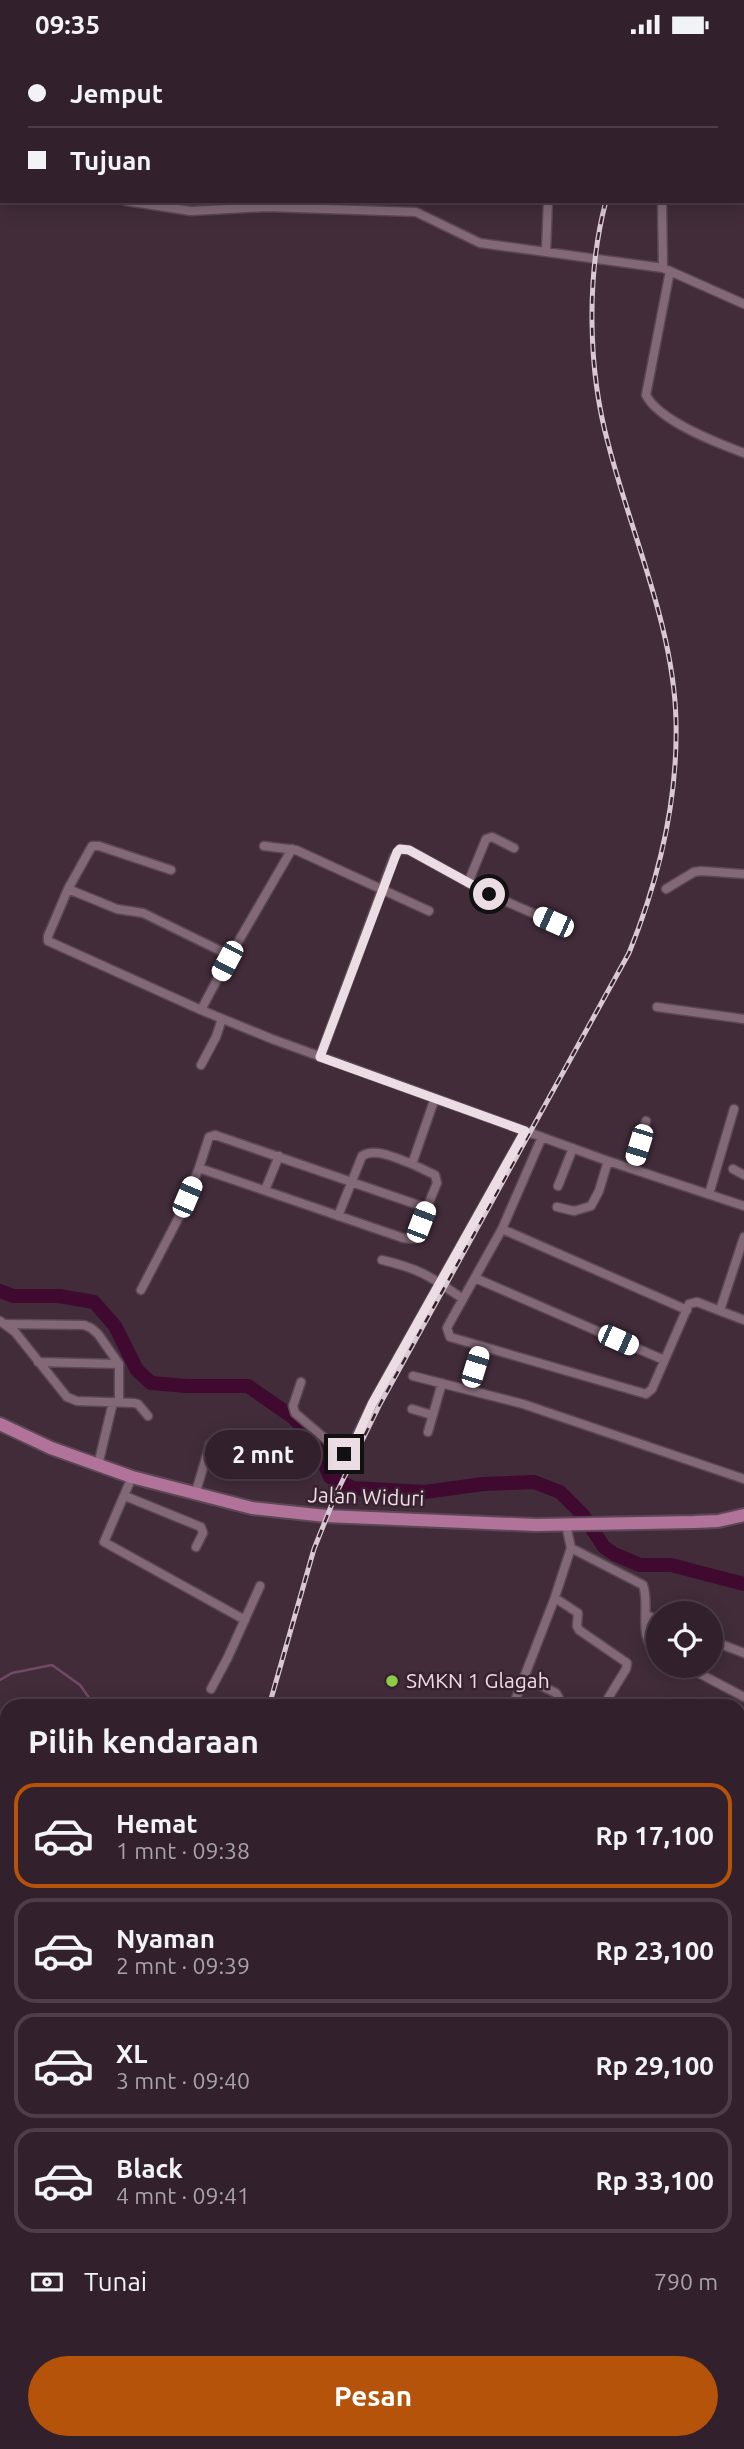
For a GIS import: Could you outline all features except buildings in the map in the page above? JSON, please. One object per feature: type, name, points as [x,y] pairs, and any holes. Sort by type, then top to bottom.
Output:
[{"type":"main road","name":"Jalan Widuri","points":[[0,1424],[131,1480],[253,1509],[295,1514],[568,1525],[718,1521],[744,1515]]},
{"type":"street","points":[[140,203],[191,211],[266,207],[416,212],[480,243],[667,269],[744,304]]},
{"type":"street","points":[[546,252],[548,203]]},
{"type":"street","points":[[662,203],[667,269],[646,395],[663,413],[744,453]]},
{"type":"street","points":[[468,883],[486,839],[492,837],[514,848]]},
{"type":"street","points":[[171,870],[95,845],[88,849],[48,936],[49,943],[222,1019],[320,1057],[608,1161],[744,1206]]},
{"type":"street","points":[[264,846],[292,849],[429,911]]},
{"type":"street","points":[[201,1010],[292,849]]},
{"type":"street","points":[[320,1057],[394,857],[400,849],[409,850],[468,883],[553,922]]},
{"type":"street","points":[[666,889],[701,870],[744,874]]},
{"type":"street","points":[[68,889],[117,909],[144,913],[223,951],[227,954],[227,961]]},
{"type":"street","points":[[657,1007],[744,1019]]},
{"type":"street","points":[[201,1065],[222,1019]]},
{"type":"street","points":[[412,1164],[435,1098]]},
{"type":"street","points":[[709,1194],[734,1108]]},
{"type":"street","points":[[632,1169],[646,1121]]},
{"type":"street","points":[[301,1382],[293,1406],[295,1413],[342,1453],[348,1454],[372,1404],[525,1131]]},
{"type":"street","points":[[141,1290],[180,1215],[200,1168],[209,1137],[215,1135],[427,1208]]},
{"type":"street","points":[[542,1137],[502,1229],[449,1324],[448,1332],[452,1339],[646,1394],[652,1389],[689,1304],[697,1302],[744,1319]]},
{"type":"street","points":[[558,1186],[573,1148]]},
{"type":"street","points":[[200,1168],[338,1216],[410,1239],[415,1237],[437,1179],[435,1175],[412,1164],[374,1152],[365,1153],[338,1216]]},
{"type":"street","points":[[265,1190],[279,1156]]},
{"type":"street","points":[[557,1207],[573,1211],[591,1206],[599,1191],[608,1161]]},
{"type":"street","points":[[733,1168],[744,1175]]},
{"type":"street","points":[[502,1229],[687,1310]]},
{"type":"street","points":[[720,1310],[744,1237]]},
{"type":"street","points":[[382,1260],[411,1267],[463,1299]]},
{"type":"street","points":[[475,1278],[664,1360]]},
{"type":"street","points":[[3,1322],[15,1332],[67,1397],[77,1401],[138,1404],[148,1416]]},
{"type":"street","points":[[3,1322],[89,1327],[119,1364],[116,1402],[98,1465]]},
{"type":"street","points":[[469,1389],[482,1346]]},
{"type":"street","points":[[38,1362],[119,1364]]},
{"type":"street","points":[[413,1375],[534,1408],[744,1479]]},
{"type":"street","points":[[428,1432],[442,1383]]},
{"type":"street","points":[[412,1409],[432,1415]]},
{"type":"street","points":[[195,1495],[210,1444]]},
{"type":"street","points":[[131,1480],[104,1542],[245,1620]]},
{"type":"street","points":[[125,1495],[201,1527],[203,1533],[196,1547]]},
{"type":"street","points":[[516,1699],[555,1598],[571,1548],[568,1525]]},
{"type":"street","points":[[571,1548],[643,1585],[646,1601]]},
{"type":"street","points":[[211,1689],[260,1586]]},
{"type":"street","points":[[555,1598],[578,1613],[579,1630],[627,1663],[608,1699]]},
{"type":"street","points":[[723,1645],[744,1653]]},
{"type":"street","points":[[524,1678],[556,1693],[558,1699]]},
{"type":"street","points":[[708,1678],[744,1697]]},
{"type":"waterway","points":[[0,1291],[13,1296],[59,1296],[94,1302],[115,1326],[137,1370],[151,1383],[248,1386],[294,1418],[316,1444],[330,1477],[353,1488],[425,1492],[483,1484],[534,1482],[560,1492],[583,1515],[604,1547],[614,1554],[640,1565],[671,1565],[744,1584]]},
{"type":"waterway","points":[[0,1680],[12,1673],[52,1665],[80,1685],[90,1699]]},
{"type":"railway","points":[[271,1699],[314,1549],[336,1494],[380,1404],[629,953],[658,869],[674,781],[676,721],[668,651],[660,616],[617,477],[596,385],[593,291],[595,260],[606,203]]},
{"type":"place","name":"SMKN 1 Glagah","points":[[392,1681]]},
{"type":"route","points":[[344,1454],[348,1454],[352,1448],[372,1404],[525,1131],[320,1057],[394,857],[400,849],[409,850],[489,894]]}]
